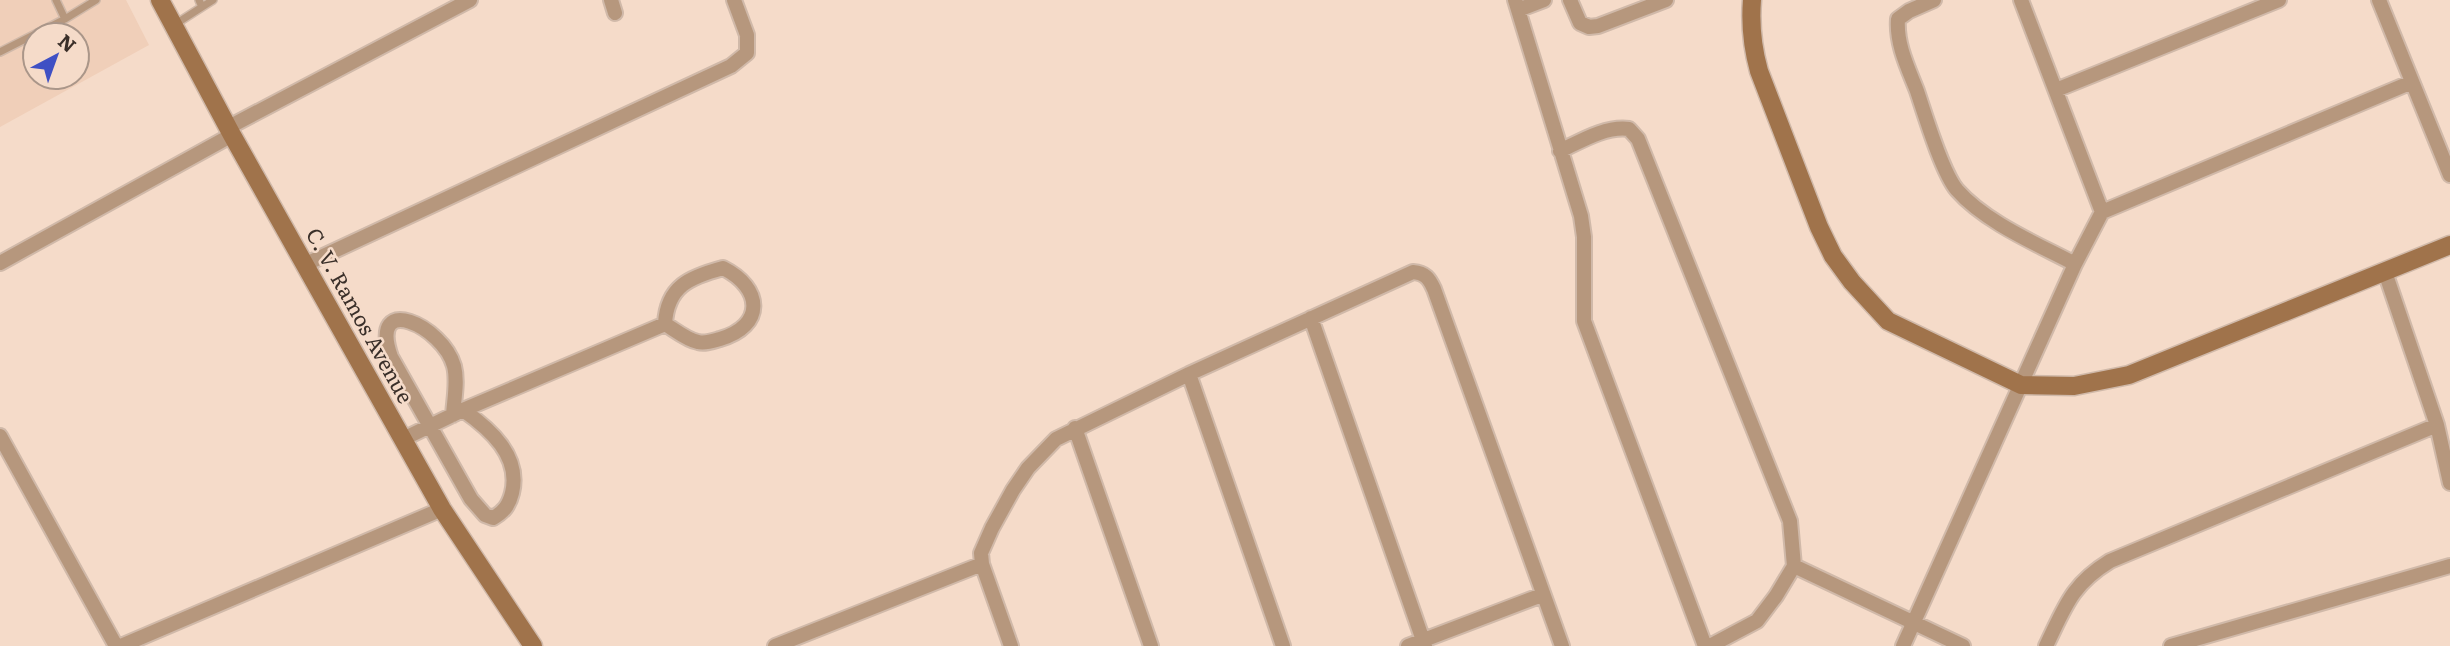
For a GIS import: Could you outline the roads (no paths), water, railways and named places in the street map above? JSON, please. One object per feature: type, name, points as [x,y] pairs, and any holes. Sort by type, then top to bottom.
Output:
[{"type":"street","name":"C. V. Ramos Avenue","points":[[160,0],[304,265],[442,509],[533,646]]},
{"type":"street","points":[[0,263],[231,131],[470,0]]},
{"type":"street","points":[[304,265],[731,66],[747,53],[748,45],[734,0]]},
{"type":"street","points":[[1544,0],[1516,5],[1581,216],[1584,237],[1584,321],[1704,646]]},
{"type":"street","points":[[1570,0],[1580,23],[1589,27],[1666,0]]},
{"type":"street","points":[[1752,0],[1751,36],[1759,71],[1819,227],[1833,256],[1852,282],[1888,321],[2021,385],[2074,386],[2129,375],[2450,245]]},
{"type":"street","points":[[1934,0],[1898,19],[1897,34],[1955,188],[1973,205],[2075,264]]},
{"type":"street","points":[[2021,0],[2102,212]]},
{"type":"street","points":[[2056,90],[2279,0]]},
{"type":"street","points":[[2379,0],[2450,175]]},
{"type":"street","points":[[1903,646],[2075,264],[2102,212],[2412,82]]},
{"type":"street","points":[[1559,151],[1619,128],[1629,129],[1637,139],[1790,521],[1794,566],[1776,596],[1757,621],[1710,646]]},
{"type":"street","points":[[723,268],[736,275],[751,291],[754,305],[751,318],[740,331],[724,338],[698,342],[665,324],[671,297],[681,285],[693,278],[723,268]]},
{"type":"street","points":[[1011,646],[982,564],[981,553],[1013,490],[1041,453],[1056,439],[1189,374],[1413,272],[1422,273],[1429,279],[1562,646]]},
{"type":"street","points":[[2385,272],[2437,425],[2450,483]]},
{"type":"street","points":[[1311,318],[1424,643]]},
{"type":"street","points":[[401,319],[411,320],[444,347],[455,373],[458,413],[492,433],[512,463],[514,476],[510,502],[503,512],[493,518],[485,515],[471,499],[391,357],[386,342],[387,331],[392,323],[401,319]]},
{"type":"street","points":[[402,439],[665,324]]},
{"type":"street","points":[[1189,374],[1283,646]]},
{"type":"street","points":[[2046,646],[2072,592],[2091,573],[2110,561],[2437,425]]},
{"type":"street","points":[[1075,428],[1151,646]]},
{"type":"street","points":[[0,436],[119,646],[442,509]]},
{"type":"street","points":[[775,646],[982,564]]},
{"type":"street","points":[[1794,566],[1963,646]]},
{"type":"street","points":[[2171,646],[2450,566]]},
{"type":"street","points":[[1408,646],[1424,643],[1542,595]]},
{"type":"lane","points":[[56,0],[65,19]]},
{"type":"lane","points":[[0,52],[96,0]]},
{"type":"lane","points":[[174,25],[200,3],[213,0]]}]
